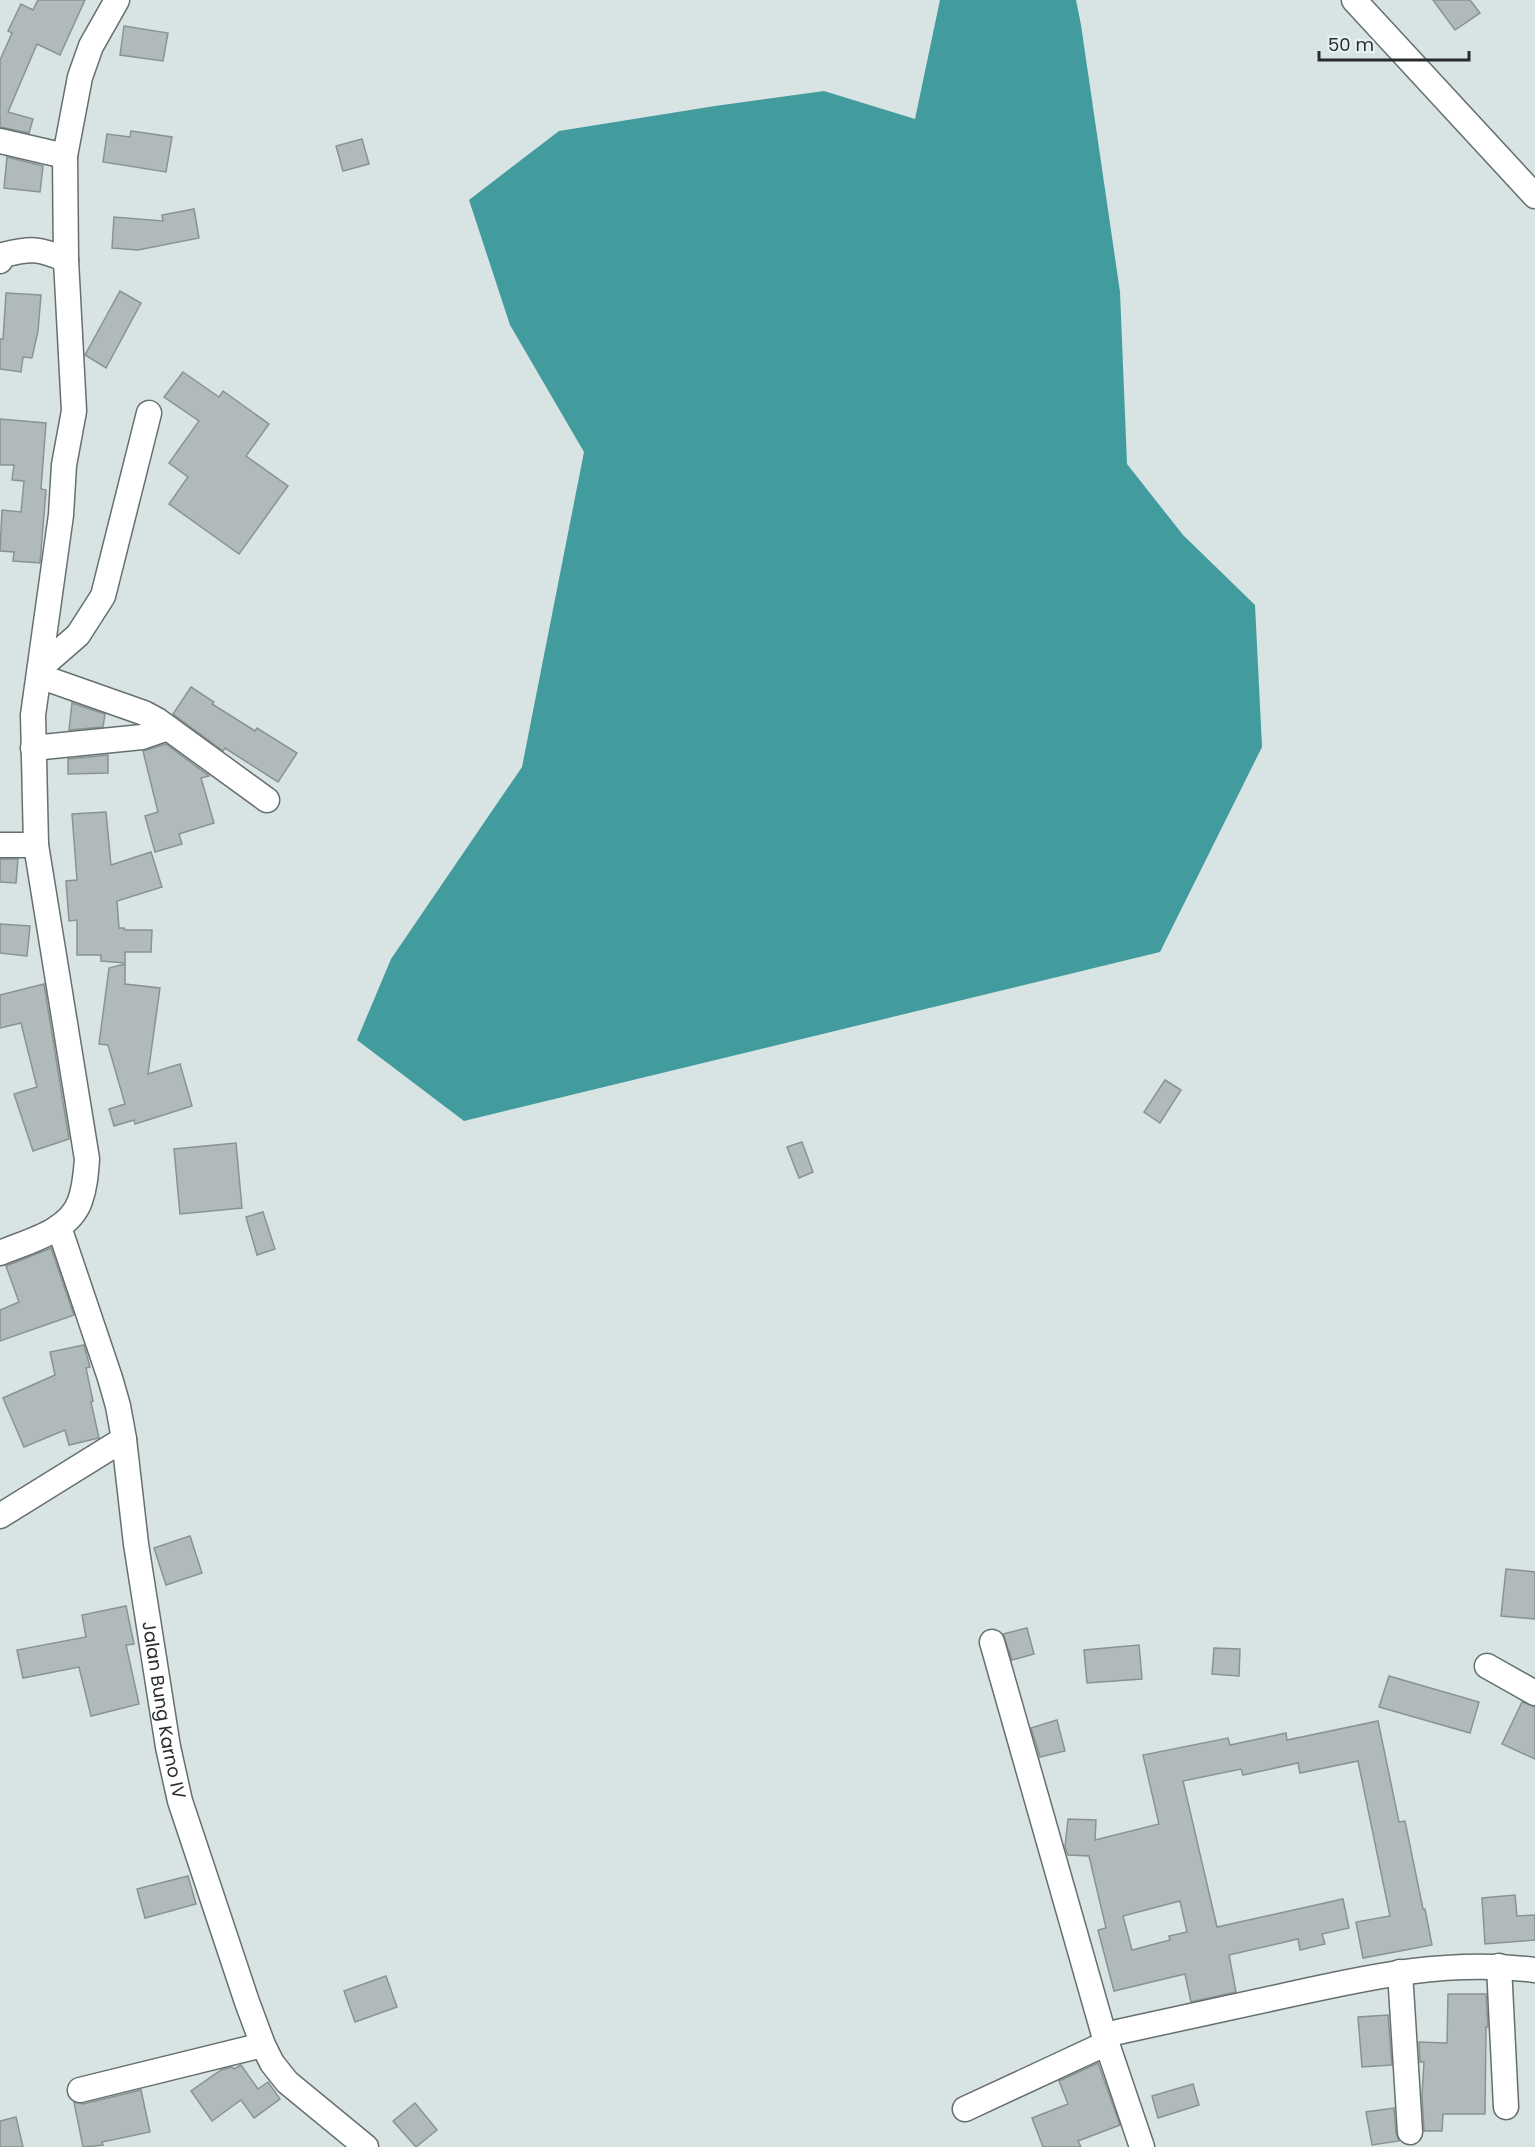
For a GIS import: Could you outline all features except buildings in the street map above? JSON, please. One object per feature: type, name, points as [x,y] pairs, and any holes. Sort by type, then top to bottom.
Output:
[{"type":"street","points":[[0,1253],[59,1227],[72,1216],[80,1202],[87,1159],[36,845],[33,714],[62,515],[64,465],[74,411],[66,260],[66,156],[80,77],[91,46],[117,0]]},
{"type":"street","points":[[1354,0],[1535,196]]},
{"type":"street","points":[[0,141],[66,156]]},
{"type":"street","points":[[1,257],[27,249],[46,251],[66,260]]},
{"type":"street","points":[[39,672],[78,636],[103,596],[148,413]]},
{"type":"street","points":[[39,672],[144,713],[267,800]]},
{"type":"street","points":[[33,748],[142,737],[168,728]]},
{"type":"street","points":[[0,845],[36,845]]},
{"type":"street","name":"Jalan Bung Karno IV","points":[[59,1227],[110,1378],[124,1439],[136,1544],[168,1747],[180,1801],[263,2045],[272,2063],[287,2082],[351,2142]]},
{"type":"street","points":[[0,1516],[124,1439]]},
{"type":"street","points":[[992,1642],[1106,2039],[1142,2147]]},
{"type":"street","points":[[1487,1666],[1535,1693]]},
{"type":"street","points":[[965,2109],[1106,2039],[1344,1982],[1400,1972],[1443,1966],[1499,1966],[1535,1970]]},
{"type":"street","points":[[1499,1966],[1506,2107]]},
{"type":"street","points":[[1400,1972],[1410,2132]]},
{"type":"street","points":[[80,2090],[263,2045]]},
{"type":"water","points":[[940,0],[1076,0],[1120,292],[1127,464],[1183,535],[1255,605],[1262,747],[1160,952],[464,1121],[357,1040],[391,959],[522,767],[584,452],[510,325],[469,200],[559,131],[824,91],[915,119]]}]
